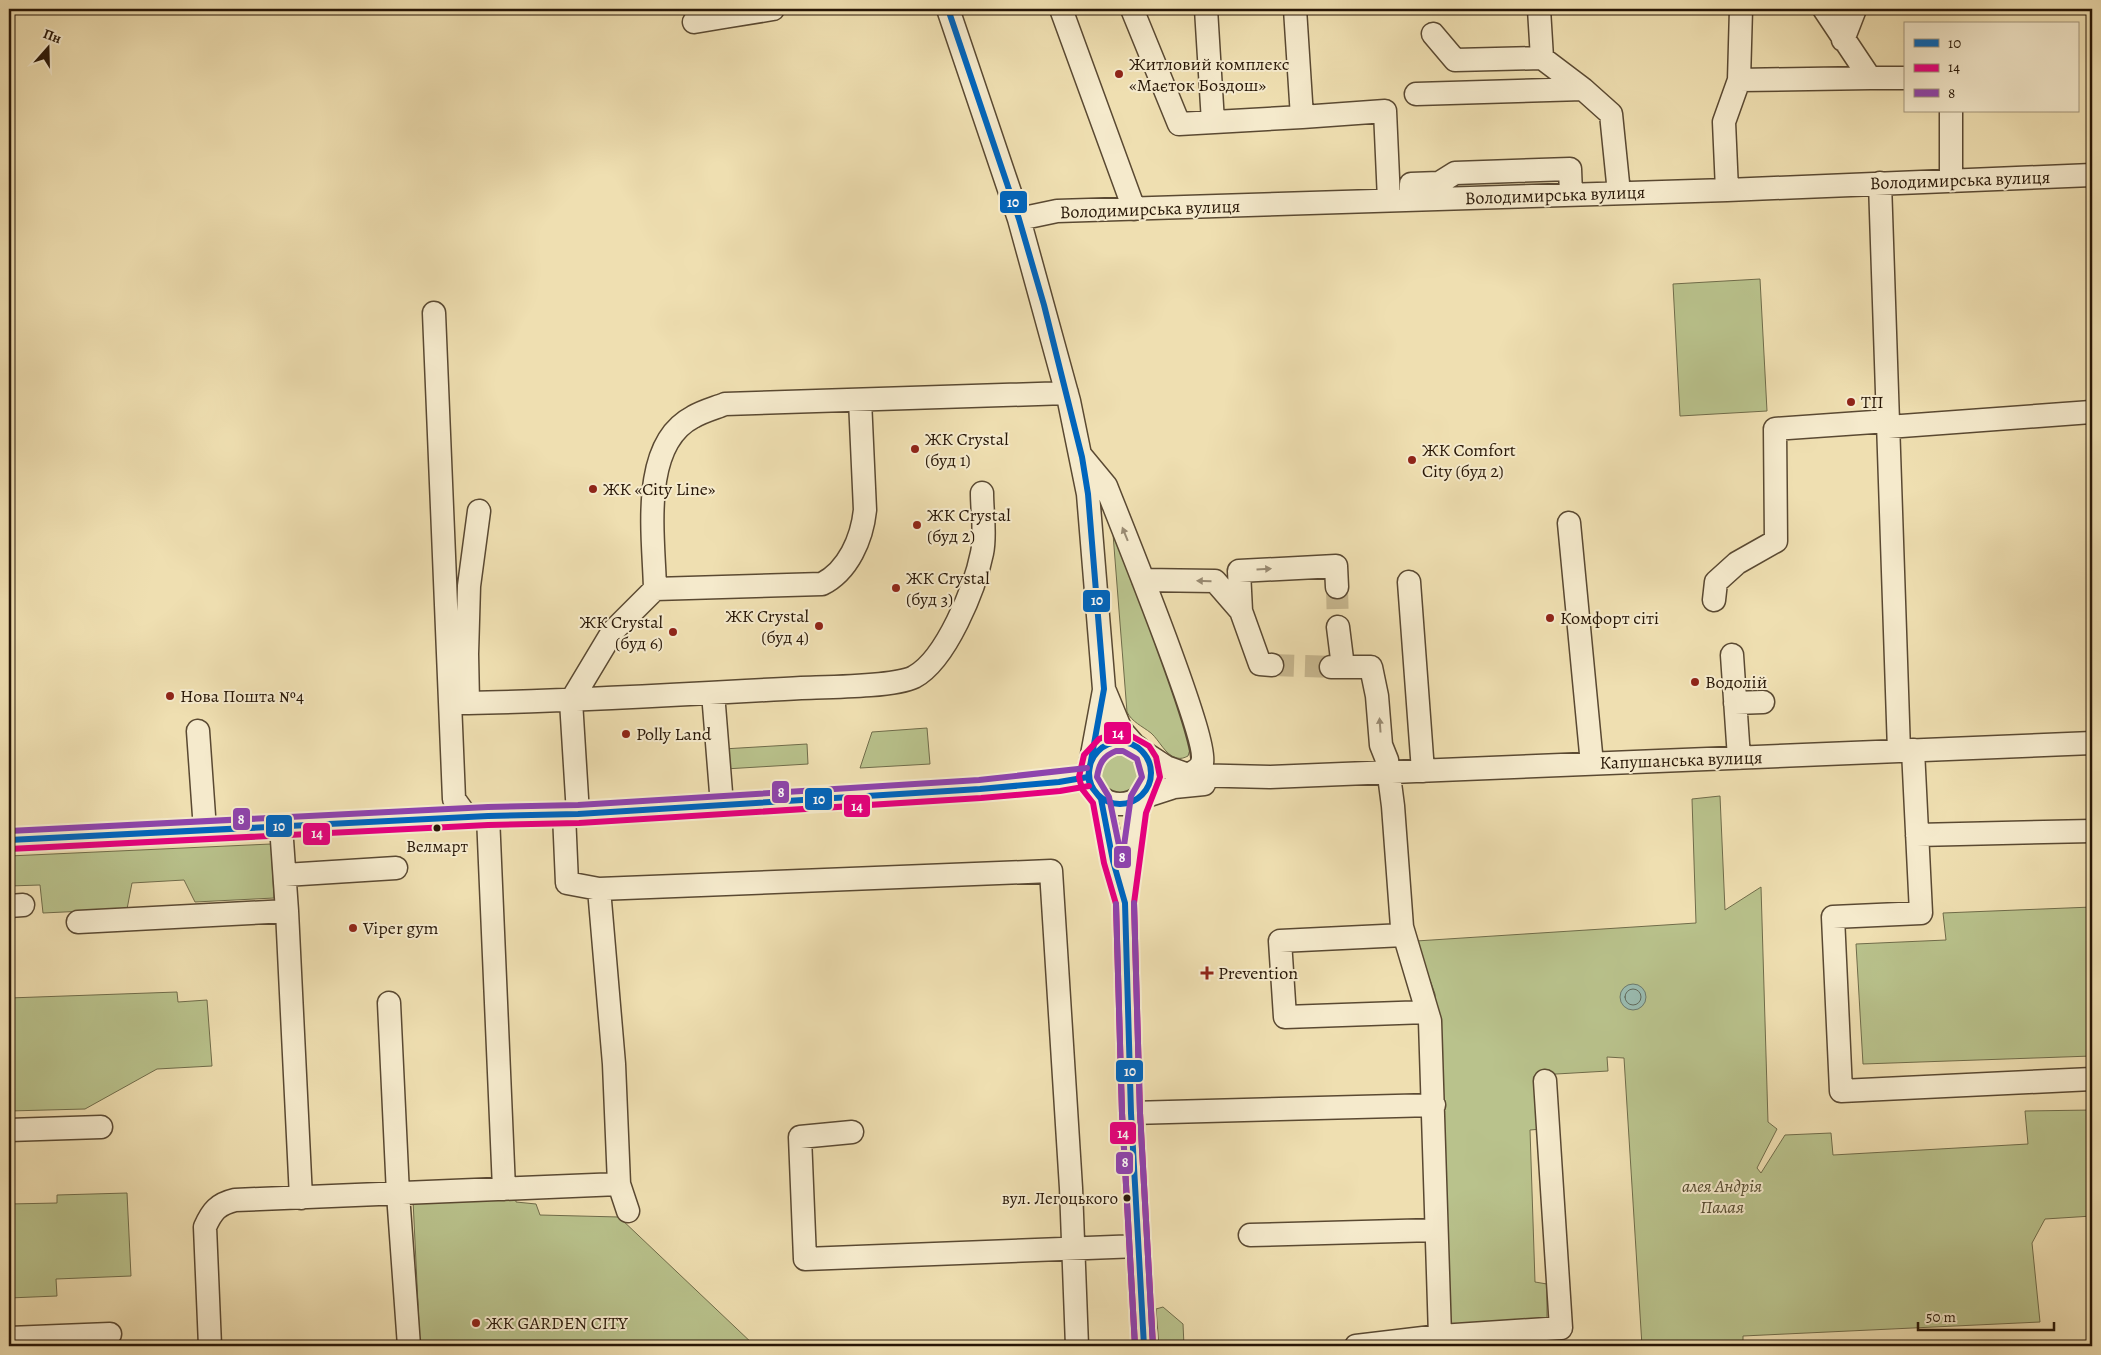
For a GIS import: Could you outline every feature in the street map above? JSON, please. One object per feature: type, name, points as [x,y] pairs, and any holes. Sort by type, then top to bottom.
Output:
[{"type":"street","points":[[694,22],[723,13],[773,9]]},
{"type":"street","points":[[948,9],[1018,219],[1067,392],[1082,457],[1088,494],[1104,689],[1089,768],[1090,785],[1101,799],[1125,903]]},
{"type":"street","points":[[1060,9],[1134,209]]},
{"type":"street","points":[[1132,9],[1179,124],[1385,111],[1389,200]]},
{"type":"street","points":[[1206,9],[1213,122]]},
{"type":"street","points":[[1295,9],[1302,116]]},
{"type":"street","points":[[1539,9],[1542,58]]},
{"type":"street","points":[[1727,190],[1724,122],[1739,80],[1741,9]]},
{"type":"street","points":[[1824,9],[1870,78]]},
{"type":"street","points":[[1843,40],[1855,9]]},
{"type":"street","points":[[1433,34],[1455,60],[1542,58],[1583,89],[1610,114],[1619,193]]},
{"type":"street","points":[[1739,80],[1904,78]]},
{"type":"street","points":[[1416,94],[1583,89]]},
{"type":"street","points":[[1951,112],[1951,180]]},
{"type":"street","name":"Володимирська вулиця","points":[[1018,219],[1057,211],[1727,190],[2092,175]]},
{"type":"street","points":[[1880,184],[1888,424],[1906,751],[1917,835],[1921,913],[1833,917],[1841,1091],[2092,1079]]},
{"type":"street","points":[[434,313],[459,703]]},
{"type":"street","points":[[655,589],[652,488],[658,461],[670,438],[691,417],[725,404],[1067,392]]},
{"type":"street","points":[[860,400],[865,510],[864,526],[845,564],[834,578],[822,584],[655,589],[612,631],[571,701],[571,814],[567,883],[599,889],[1051,871],[1078,1346]]},
{"type":"street","points":[[1714,600],[1716,582],[1737,563],[1776,541],[1776,429],[2091,412]]},
{"type":"street","points":[[1082,457],[1106,486],[1143,580],[1202,746],[1203,762],[1198,770],[1188,775]]},
{"type":"street","points":[[459,703],[571,701],[900,682],[915,676],[944,646],[969,595],[982,552],[982,493]]},
{"type":"street","points":[[479,511],[469,586],[467,654],[459,703],[454,799],[477,816],[504,1189]]},
{"type":"street","points":[[1569,523],[1592,764]]},
{"type":"street","points":[[1272,665],[1260,664],[1241,611],[1239,570],[1336,566],[1337,587]]},
{"type":"street","points":[[1143,580],[1215,582],[1241,611]]},
{"type":"street","points":[[1409,582],[1423,771]]},
{"type":"street","points":[[1338,628],[1337,667],[1371,667],[1377,696],[1381,745],[1387,760],[1404,935],[1430,1020],[1434,1105],[1435,1230],[1440,1336]]},
{"type":"street","points":[[1732,655],[1739,758]]},
{"type":"street","points":[[1104,689],[1121,730],[1148,760],[1151,778],[1148,787],[1140,798],[1125,903],[1131,1113],[1144,1346]]},
{"type":"street","points":[[713,693],[722,805]]},
{"type":"street","points":[[1735,704],[1763,702]]},
{"type":"street","points":[[198,731],[205,830]]},
{"type":"street","points":[[9,840],[477,816],[571,814],[980,789],[1059,782],[1089,768],[1104,746],[1114,742],[1125,742],[1139,749]]},
{"type":"street","name":"Капушанська вулиця","points":[[1140,798],[1174,787],[1270,777],[2092,743]]},
{"type":"street","points":[[1202,746],[1220,761],[1232,767],[1270,777]]},
{"type":"street","name":"Капушанська вулиця","points":[[1139,749],[1166,767],[1188,775],[1270,777]]},
{"type":"street","points":[[1101,799],[1120,805],[1140,798]]},
{"type":"street","points":[[281,826],[288,911],[300,1198]]},
{"type":"street","points":[[1917,835],[2092,831]]},
{"type":"street","points":[[284,875],[396,868]]},
{"type":"street","points":[[599,889],[614,1064],[619,1184],[628,1211]]},
{"type":"street","points":[[78,922],[288,911]]},
{"type":"street","points":[[1404,935],[1280,941],[1285,1017],[1427,1012]]},
{"type":"street","points":[[389,1003],[398,1194],[409,1346]]},
{"type":"street","points":[[1356,1346],[1440,1336],[1561,1328],[1545,1082]]},
{"type":"street","points":[[1131,1113],[1434,1105]]},
{"type":"street","points":[[9,1130],[101,1127]]},
{"type":"street","points":[[852,1132],[800,1137],[805,1259],[1073,1247],[1139,1246]]},
{"type":"street","points":[[210,1346],[205,1227],[211,1214],[221,1203],[235,1200],[619,1184]]},
{"type":"street","points":[[1250,1236],[1435,1230]]},
{"type":"street","points":[[9,1338],[110,1334]]},
{"type":"green space","points":[[1760,279],[1767,411],[1680,416],[1673,284]]},
{"type":"green space","points":[[1113,534],[1116,534],[1168,676],[1191,746],[1188,756],[1184,758],[1177,758],[1169,754],[1151,733],[1134,721],[1127,712]]},
{"type":"green space","points":[[927,728],[930,764],[860,768],[872,732]]},
{"type":"green space","points":[[807,744],[808,764],[725,769],[723,749]]},
{"type":"green space","points":[[1119,749],[1128,751],[1139,760],[1144,774],[1142,783],[1133,794],[1119,799],[1110,797],[1099,788],[1094,774],[1096,765],[1105,754]]},
{"type":"green space","name":"алея Андрія Палая","points":[[1720,796],[1725,910],[1761,887],[1768,1122],[1777,1129],[1757,1168],[1761,1173],[1785,1135],[1831,1133],[1833,1155],[2028,1144],[2025,1111],[2092,1110],[2092,1216],[2045,1219],[2032,1243],[2040,1322],[1743,1336],[1743,1346],[1642,1346],[1624,1058],[1607,1057],[1608,1071],[1539,1075],[1542,1129],[1530,1130],[1535,1282],[1547,1284],[1547,1321],[1443,1324],[1435,994],[1416,941],[1696,923],[1692,799]]},
{"type":"green space","points":[[271,844],[274,898],[195,902],[184,880],[132,883],[127,909],[43,913],[40,885],[9,886],[9,856]]},
{"type":"green space","points":[[2092,907],[2092,1056],[1863,1064],[1856,944],[1946,940],[1943,913]]},
{"type":"green space","points":[[177,992],[178,1002],[207,1000],[212,1066],[157,1069],[85,1109],[9,1111],[9,998]]},
{"type":"green space","points":[[127,1193],[131,1276],[56,1279],[57,1296],[9,1298],[9,1204],[57,1203],[57,1195]]},
{"type":"green space","points":[[515,1193],[516,1202],[536,1204],[540,1215],[619,1217],[755,1346],[420,1346],[413,1200]]},
{"type":"green space","points":[[1163,1307],[1183,1324],[1184,1346],[1159,1346],[1156,1309]]},
{"type":"water","points":[[1633,984],[1642,988],[1646,997],[1642,1006],[1633,1010],[1624,1006],[1620,997],[1624,988]]},
{"type":"tunnel","points":[[1337,587],[1338,627]]},
{"type":"tunnel","points":[[1272,665],[1331,667]]},
{"type":"transit line","name":"10","points":[[948,9],[1019,219],[1044,305],[1082,457],[1088,494],[1104,689],[1088,777],[1090,785],[1101,799]]},
{"type":"transit line","name":"14","points":[[1135,1346],[1122,1113],[1116,904],[1104,863],[1093,803],[1082,789],[1079,777],[1084,755],[1099,739],[1114,733],[1128,734],[1149,746],[1156,757],[1160,777],[1146,813],[1134,903],[1140,1113],[1153,1346]]},
{"type":"transit line","name":"10","points":[[1114,742],[1126,742],[1142,751],[1149,761],[1151,773],[1149,785],[1142,795],[1126,804],[1114,804],[1103,799],[1094,790],[1089,779],[1089,767],[1094,756],[1103,747],[1114,742]]},
{"type":"transit line","name":"8","points":[[1116,751],[1123,751],[1137,759],[1142,777],[1131,796],[1122,860],[1109,797],[1097,777],[1102,761],[1116,751]]},
{"type":"transit line","name":"8","points":[[9,831],[488,807],[578,805],[979,780],[1087,768]]},
{"type":"transit line","name":"10","points":[[9,840],[488,816],[578,814],[980,789],[1059,782],[1088,777]]},
{"type":"transit line","name":"14","points":[[9,849],[488,825],[579,823],[981,798],[1060,791],[1089,786]]},
{"type":"transit line","name":"10","points":[[1101,799],[1113,861],[1125,903],[1131,1113],[1144,1346]]},
{"type":"transit line","name":"8","points":[[1134,903],[1140,1113],[1153,1346]]},
{"type":"transit line","name":"8","points":[[1116,904],[1122,1113],[1135,1346]]},
{"type":"place","name":"Житловий комплекс «Маєток Боздош»","points":[[1119,74]]},
{"type":"place","name":"ТП","points":[[1851,402]]},
{"type":"place","name":"ЖК Crystal (буд 1)","points":[[915,449]]},
{"type":"place","name":"ЖК Comfort City (буд 2)","points":[[1412,460]]},
{"type":"place","name":"ЖК «City Line»","points":[[593,489]]},
{"type":"place","name":"ЖК Crystal (буд 2)","points":[[917,525]]},
{"type":"place","name":"ЖК Crystal (буд 3)","points":[[896,588]]},
{"type":"place","name":"Комфорт сіті","points":[[1550,618]]},
{"type":"place","name":"ЖК Crystal (буд 4)","points":[[819,626]]},
{"type":"place","name":"ЖК Crystal (буд 6)","points":[[673,632]]},
{"type":"place","name":"Водолій","points":[[1695,682]]},
{"type":"place","name":"Нова Пошта №4","points":[[170,696]]},
{"type":"place","name":"Polly Land","points":[[626,734]]},
{"type":"place","name":"Велмарт","points":[[437,828]]},
{"type":"place","name":"Viper gym","points":[[353,928]]},
{"type":"place","name":"Prevention","points":[[1207,973]]},
{"type":"place","name":"вул. Легоцького","points":[[1127,1198]]},
{"type":"place","name":"ЖК GARDEN CITY","points":[[476,1323]]}]
